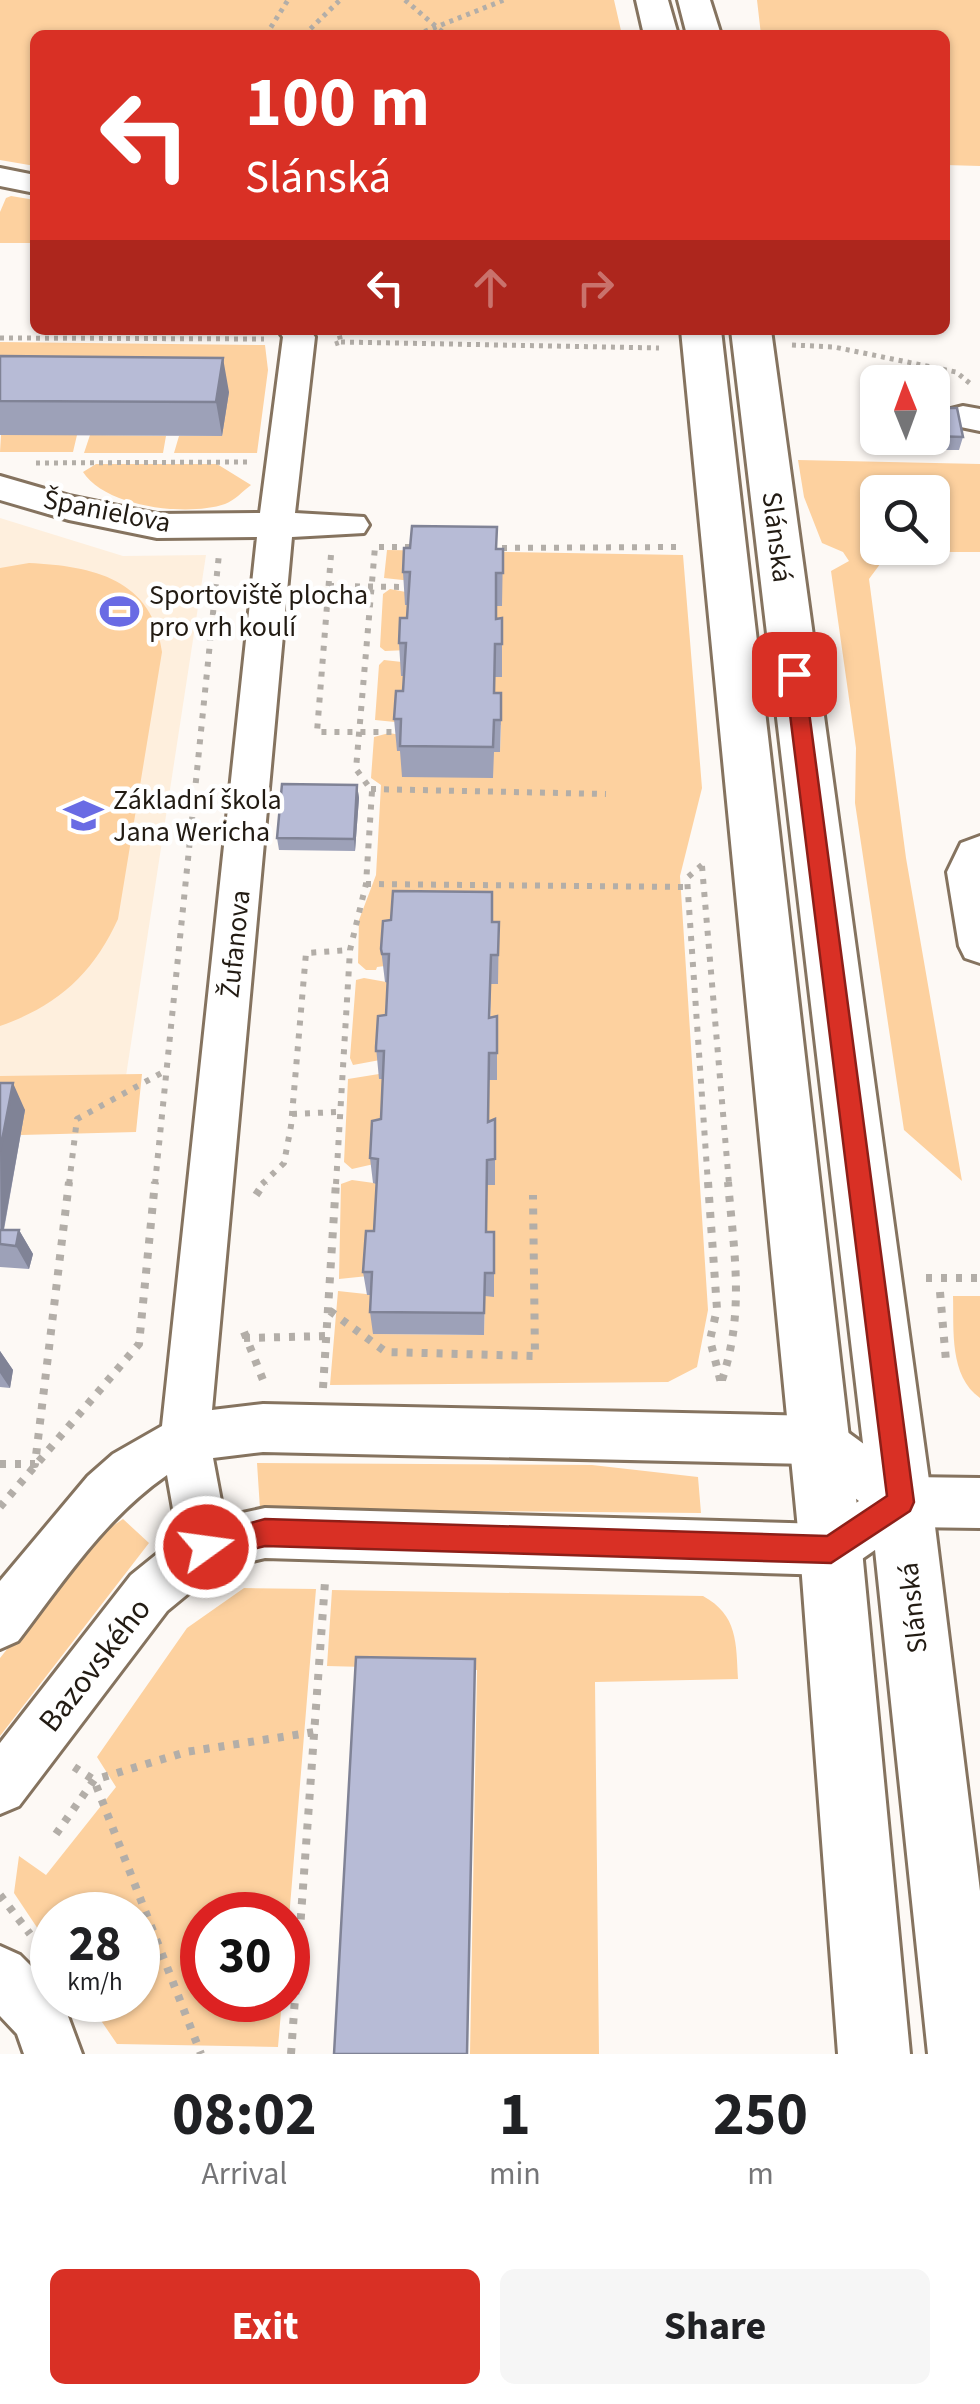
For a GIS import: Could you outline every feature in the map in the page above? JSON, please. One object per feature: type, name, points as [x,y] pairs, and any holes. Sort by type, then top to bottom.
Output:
[{"type":"main road","points":[[652,0],[660,30]]},
{"type":"main road","points":[[694,0],[703,30]]},
{"type":"main road","name":"Slánská","points":[[763,337],[964,2054]]},
{"type":"main road","name":"Slánská","points":[[680,339],[831,1550],[874,2054]]},
{"type":"street","points":[[0,177],[30,183]]},
{"type":"street","name":"Žufanova","points":[[206,1547],[186,1440],[292,524],[303,335]]},
{"type":"street","name":"Španielova","points":[[9,475],[69,508],[157,526],[292,524],[364,540]]},
{"type":"street","points":[[980,852],[975,854],[967,872],[980,946]]},
{"type":"street","points":[[0,1623],[91,1507],[133,1470],[186,1440],[263,1428],[818,1440],[901,1502]]},
{"type":"street","points":[[831,1550],[901,1502],[980,1503]]},
{"type":"street","name":"Bazovského","points":[[0,1787],[149,1593],[206,1547],[265,1533],[831,1550]]},
{"type":"street","points":[[20,1961],[53,2054]]},
{"type":"path","points":[[269,30],[288,0]]},
{"type":"path","points":[[309,30],[340,0]]},
{"type":"path","points":[[405,0],[439,30]]},
{"type":"path","points":[[430,30],[504,0]]},
{"type":"path","points":[[0,338],[271,339],[297,335]]},
{"type":"path","points":[[378,335],[680,339]]},
{"type":"path","points":[[763,337],[956,372],[974,410]]},
{"type":"path","points":[[9,475],[262,462]]},
{"type":"path","points":[[292,524],[310,548],[332,549],[316,732],[392,732]]},
{"type":"path","points":[[322,1395],[350,950],[366,884],[370,789],[356,768],[372,586],[364,540],[418,548]]},
{"type":"path","points":[[478,548],[688,546]]},
{"type":"path","points":[[0,1507],[139,1344],[220,548]]},
{"type":"path","points":[[329,586],[406,587]]},
{"type":"path","points":[[370,789],[606,794]]},
{"type":"path","points":[[702,865],[740,1262],[735,1340],[721,1383],[710,1340],[717,1310],[688,887],[687,878],[702,865]]},
{"type":"path","points":[[366,884],[688,887]]},
{"type":"path","points":[[255,1208],[257,1189],[284,1163],[306,954],[350,950]]},
{"type":"path","points":[[35,1464],[78,1119],[168,1069]]},
{"type":"path","points":[[292,1114],[338,1112]]},
{"type":"path","points":[[330,1310],[386,1352],[534,1356],[533,1195]]},
{"type":"path","points":[[926,1278],[980,1278]]},
{"type":"path","points":[[940,1292],[946,1361]]},
{"type":"path","points":[[246,1319],[244,1338],[328,1336]]},
{"type":"path","points":[[0,1464],[35,1464]]},
{"type":"path","points":[[291,2054],[325,1582]]},
{"type":"path","points":[[56,1834],[94,1780],[186,1752],[314,1732]]},
{"type":"path","points":[[74,1767],[94,1780],[201,2054]]},
{"type":"path","points":[[0,1895],[20,1961]]},
{"type":"shaded area","points":[[0,0],[614,0],[621,30],[30,30],[30,165],[0,160]]},
{"type":"shaded area","points":[[757,0],[980,0],[980,166],[950,165],[950,30],[760,30]]},
{"type":"shaded area","points":[[6,198],[30,199],[30,243],[0,243],[0,212]]},
{"type":"shaded area","points":[[0,342],[265,345],[268,370],[257,453],[174,453],[179,436],[222,436],[228,392],[0,358]]},
{"type":"shaded area","points":[[1,435],[77,435],[73,452],[0,452]]},
{"type":"shaded area","points":[[90,435],[166,436],[163,453],[84,453]]},
{"type":"shaded area","points":[[798,460],[980,464],[980,552],[950,552],[950,475],[860,475],[860,565],[879,565],[869,579],[906,858],[962,1181],[904,1130],[855,803],[856,748],[831,571],[849,561],[843,552],[822,543],[804,497]]},
{"type":"shaded area","points":[[96,464],[217,464],[251,485],[228,503],[209,508],[169,509],[109,494],[83,472]]},
{"type":"shaded area","name":"Základní škola Jana Wericha","points":[[0,518],[123,556],[206,555],[126,1076],[0,1076]]},
{"type":"shaded area","points":[[387,550],[683,555],[702,788],[680,876],[708,1310],[697,1367],[668,1382],[330,1385],[338,1291],[375,1295],[374,1334],[484,1335],[485,1296],[494,1296],[486,1256],[487,1185],[495,1184],[495,1146],[488,1148],[491,984],[498,983],[498,952],[376,970],[366,970],[358,963],[359,920],[376,875],[381,785],[371,778],[374,737],[389,733],[500,752],[501,725],[494,725],[495,677],[502,676],[502,652],[495,652],[496,606],[502,606],[412,581],[384,578]]},
{"type":"shaded area","name":"Základní škola Jana Wericha","points":[[29,563],[76,568],[116,581],[146,608],[162,652],[118,919],[97,956],[71,986],[39,1009],[0,1026],[0,568]]},
{"type":"shaded area","points":[[390,589],[406,592],[411,605],[409,650],[385,651],[380,647],[383,594]]},
{"type":"shaded area","points":[[384,660],[402,662],[407,676],[405,723],[375,720],[379,665]]},
{"type":"shaded area","points":[[356,980],[392,983],[380,1060],[353,1065],[350,1058]]},
{"type":"shaded area","points":[[142,1074],[136,1132],[21,1135],[0,1107],[0,1076]]},
{"type":"shaded area","points":[[379,1074],[386,1079],[374,1164],[352,1169],[344,1162],[348,1079]]},
{"type":"shaded area","points":[[352,1180],[381,1184],[368,1276],[339,1279],[341,1184]]},
{"type":"shaded area","points":[[953,1296],[980,1296],[980,1398],[970,1389],[958,1365]]},
{"type":"shaded area","points":[[257,1463],[592,1465],[698,1477],[701,1513],[260,1509]]},
{"type":"shaded area","points":[[123,1519],[149,1543],[0,1736],[0,1658],[96,1537]]},
{"type":"shaded area","points":[[244,1588],[316,1589],[291,1892],[180,1892],[180,2022],[280,2022],[278,2047],[117,2044],[102,2022],[160,2022],[160,1892],[30,1892],[30,1917],[14,1893],[19,1856],[46,1875],[116,1787],[97,1757],[187,1628]]},
{"type":"shaded area","points":[[332,1590],[703,1596],[729,1621],[738,1679],[595,1682],[599,2054],[470,2054],[477,1670],[327,1666]]},
{"type":"building","points":[[0,356],[223,358],[216,402],[0,401]]},
{"type":"building","points":[[950,408],[957,408],[963,437],[950,437]]},
{"type":"building","points":[[412,526],[497,527],[496,549],[503,549],[503,573],[496,573],[496,619],[502,618],[502,644],[495,644],[494,693],[501,693],[501,720],[494,720],[493,747],[400,746],[401,719],[394,719],[396,691],[403,691],[406,643],[399,643],[400,618],[407,618],[410,572],[403,572],[404,548],[410,548]]},
{"type":"building","points":[[282,784],[357,785],[354,839],[277,838]]},
{"type":"building","points":[[393,891],[492,892],[492,922],[499,922],[498,955],[491,955],[489,1018],[497,1016],[497,1053],[489,1053],[488,1122],[495,1119],[495,1159],[487,1160],[486,1232],[494,1232],[494,1273],[485,1273],[484,1313],[370,1312],[372,1272],[363,1272],[366,1231],[374,1231],[378,1159],[370,1158],[372,1121],[381,1119],[384,1051],[376,1051],[376,1047],[378,1016],[386,1015],[389,954],[382,954],[381,949],[383,921],[391,920]]},
{"type":"building","points":[[0,1083],[13,1083],[0,1151]]},
{"type":"building","points":[[0,1230],[19,1230],[16,1246],[0,1244]]},
{"type":"building","points":[[356,1657],[475,1659],[467,2054],[334,2054]]},
{"type":"place","name":"Sportoviště plocha pro vrh koulí","points":[[119,611]]},
{"type":"place","name":"Základní škola Jana Wericha","points":[[83,816]]},
{"type":"route","points":[[206,1547],[265,1533],[831,1550],[901,1502],[794,674]]}]
